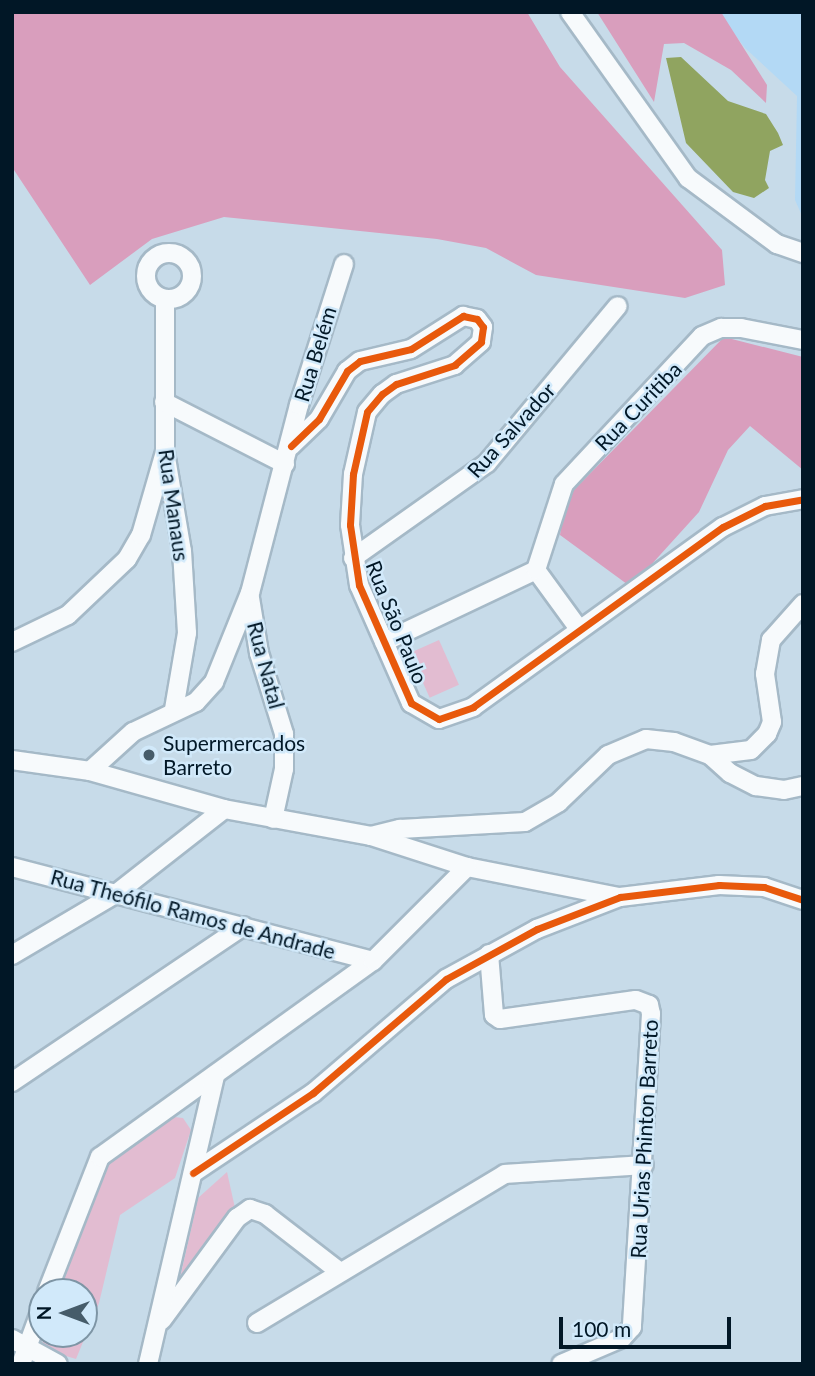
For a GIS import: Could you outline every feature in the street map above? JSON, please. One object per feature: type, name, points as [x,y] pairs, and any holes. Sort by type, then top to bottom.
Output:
[{"type":"street","points":[[570,12],[688,178],[777,244],[803,253]]},
{"type":"street","name":"Rua Belém","points":[[291,446],[299,405],[344,264]]},
{"type":"street","name":"Rua Manaus","points":[[165,299],[165,452],[182,551],[187,633],[174,709]]},
{"type":"street","name":"Rua Salvador","points":[[353,558],[487,463],[618,306]]},
{"type":"street","name":"Rua São Paulo","points":[[90,771],[133,732],[174,709],[196,702],[209,691],[250,593],[291,446],[319,419],[347,371],[360,361],[411,349],[463,316],[477,319],[483,327],[481,342],[454,365],[396,384],[368,412],[353,474],[353,558],[384,642],[411,703],[439,719],[463,714],[723,527],[765,506],[803,499]]},
{"type":"street","name":"Rua Curitiba","points":[[536,570],[554,503],[564,484],[702,336],[710,330],[741,328],[803,340]]},
{"type":"street","points":[[164,401],[285,464]]},
{"type":"street","points":[[12,642],[68,615],[127,559],[141,535],[165,452]]},
{"type":"street","points":[[384,642],[536,570],[579,629]]},
{"type":"street","name":"Rua Natal","points":[[250,593],[259,653],[284,734],[284,769],[273,819]]},
{"type":"street","points":[[710,755],[742,754],[767,734],[772,722],[765,674],[768,650],[780,625],[803,604]]},
{"type":"street","points":[[371,835],[400,829],[525,822],[559,802],[608,755],[646,739],[674,741],[710,755],[730,773],[756,786],[784,790],[803,786]]},
{"type":"street","points":[[12,760],[90,771],[224,808],[371,835],[467,867],[620,897]]},
{"type":"street","points":[[12,955],[117,893],[224,808]]},
{"type":"street","name":"Rua Theófilo Ramos de Andrade","points":[[12,867],[373,961]]},
{"type":"street","points":[[52,1278],[100,1157],[373,961],[467,867]]},
{"type":"street","points":[[193,1173],[266,1128],[446,979],[537,929],[620,897],[736,884],[764,887],[803,900]]},
{"type":"street","points":[[12,1082],[243,926]]},
{"type":"street","name":"Rua Urias Phinton Barreto","points":[[489,954],[494,1015],[500,1018],[636,1000],[649,1005],[644,1165],[632,1326],[622,1338],[561,1364]]},
{"type":"street","points":[[148,1364],[215,1075]]},
{"type":"street","points":[[257,1323],[505,1174],[644,1165]]},
{"type":"street","points":[[158,1325],[237,1219],[250,1209],[265,1214],[340,1272]]},
{"type":"street","points":[[28,1334],[20,1350],[58,1364]]},
{"type":"shaded area","points":[[12,12],[527,12],[560,67],[722,250],[725,285],[685,298],[536,275],[486,248],[437,239],[224,217],[152,239],[90,285],[12,167]]},
{"type":"shaded area","points":[[597,12],[721,12],[767,85],[766,103],[731,70],[684,43],[664,44],[654,102]]},
{"type":"shaded area","points":[[718,12],[803,12],[803,218],[795,200],[797,96],[745,48]]},
{"type":"shaded area","points":[[681,57],[728,101],[766,114],[778,133],[783,145],[770,151],[765,180],[769,188],[754,198],[733,192],[686,143],[666,58]]},
{"type":"shaded area","points":[[724,337],[803,357],[803,470],[750,426],[728,450],[699,512],[631,587],[560,535],[565,499]]},
{"type":"shaded area","points":[[439,640],[459,685],[430,698],[410,653]]},
{"type":"shaded area","points":[[174,1117],[183,1118],[191,1130],[175,1178],[120,1215],[98,1305],[98,1278],[59,1278],[105,1162]]},
{"type":"shaded area","points":[[227,1172],[235,1208],[176,1296],[198,1198]]},
{"type":"shaded area","points":[[52,1348],[81,1348],[76,1359]]},
{"type":"cycle path","points":[[291,446],[319,419],[347,371],[360,361],[411,349],[463,316],[477,319],[483,327],[481,342],[455,365],[396,384],[382,394],[367,412],[353,474],[350,525],[359,585],[411,703],[439,719],[473,707],[723,527],[765,506],[803,499]]},
{"type":"cycle path","points":[[193,1173],[313,1093],[446,979],[537,929],[620,897],[719,885],[764,887],[803,900]]},
{"type":"place","name":"Supermercados Barreto","points":[[149,755]]}]
